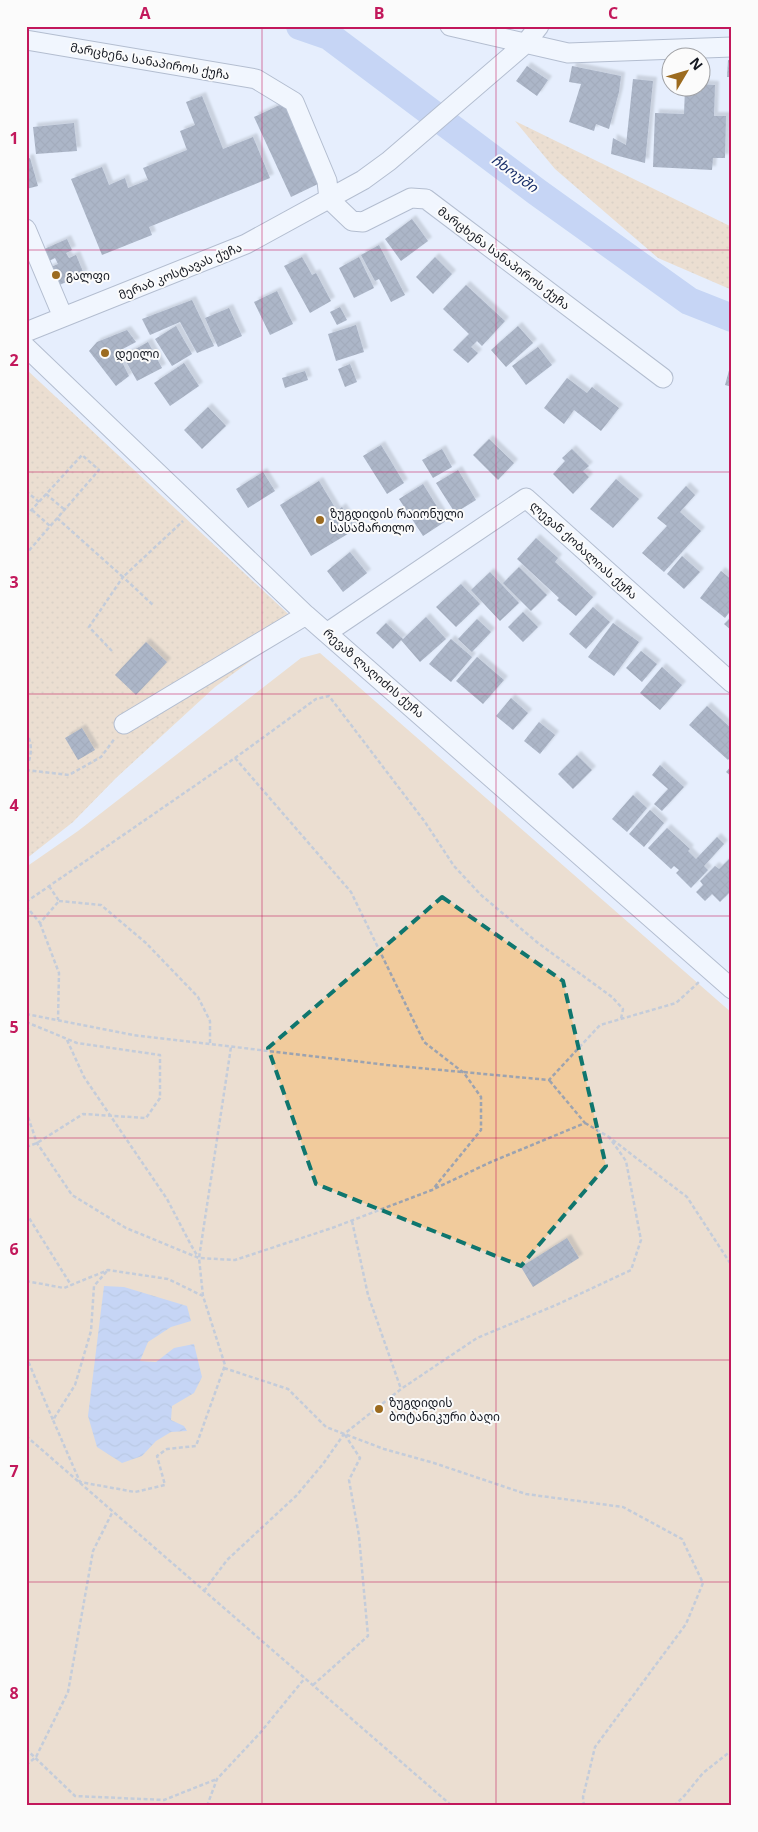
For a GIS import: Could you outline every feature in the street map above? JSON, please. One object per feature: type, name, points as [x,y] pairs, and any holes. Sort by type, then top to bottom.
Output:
[{"type":"street","points":[[450,26],[568,54],[732,47]]},
{"type":"street","points":[[525,44],[539,26]]},
{"type":"street","name":"მარცხენა სანაპიროს ქუჩა","points":[[26,40],[256,79],[294,102],[327,180],[329,199],[352,221],[363,222],[411,198],[426,199],[663,378]]},
{"type":"street","name":"მერაბ კოსტავას ქუჩა","points":[[26,332],[246,244],[363,180],[389,161],[525,44]]},
{"type":"street","points":[[26,229],[63,317]]},
{"type":"street","name":"რევაზ ლაღიძის ქუჩა","points":[[26,347],[306,615],[328,632],[732,989]]},
{"type":"street","name":"ლევან ქობალიას ქუჩა","points":[[328,632],[526,498],[732,683]]},
{"type":"street","points":[[124,724],[306,615]]},
{"type":"path","points":[[26,516],[82,455],[99,470],[26,554]]},
{"type":"path","points":[[26,491],[39,502]]},
{"type":"path","points":[[46,494],[65,510]]},
{"type":"path","points":[[32,510],[50,526]]},
{"type":"path","points":[[112,651],[89,627],[123,577],[195,510]]},
{"type":"path","points":[[57,518],[153,605]]},
{"type":"path","points":[[26,902],[235,758],[316,699],[329,696],[425,822],[454,866],[481,895],[538,943],[612,997],[623,1009],[621,1019]]},
{"type":"path","points":[[26,732],[30,738],[32,749],[26,769],[68,776],[101,757],[124,724]]},
{"type":"path","points":[[235,758],[351,892],[424,1042],[464,1072],[480,1097],[481,1130],[432,1190]]},
{"type":"path","points":[[49,886],[59,900],[101,905],[146,943],[198,997],[210,1021],[210,1045]]},
{"type":"path","points":[[40,922],[59,900]]},
{"type":"path","points":[[26,906],[40,922],[59,973],[58,1020]]},
{"type":"path","points":[[549,1080],[600,1025],[676,1003],[710,969]]},
{"type":"path","points":[[26,1014],[133,1035],[231,1048],[549,1080],[585,1123],[609,1137],[687,1197],[732,1266]]},
{"type":"path","points":[[26,1022],[78,1043],[160,1055],[160,1098],[146,1118],[83,1114],[37,1143],[26,1147]]},
{"type":"path","points":[[67,1039],[84,1077],[167,1199],[199,1258]]},
{"type":"path","points":[[80,1482],[135,1492],[165,1485],[157,1456],[167,1449],[196,1446],[224,1368],[225,1365],[203,1296],[199,1258],[231,1048]]},
{"type":"path","points":[[26,1111],[37,1143],[72,1195],[126,1228],[199,1258],[235,1260],[352,1221],[432,1190],[491,1162],[585,1123]]},
{"type":"path","points":[[204,1591],[227,1560],[296,1496],[323,1464],[344,1434],[400,1389],[478,1338],[556,1305],[631,1270],[641,1240],[626,1161],[609,1137]]},
{"type":"path","points":[[26,1213],[71,1286]]},
{"type":"path","points":[[352,1221],[368,1295],[400,1389]]},
{"type":"path","points":[[26,1281],[64,1288],[108,1270],[168,1279],[203,1296]]},
{"type":"path","points":[[53,1420],[75,1385],[91,1331],[94,1286],[108,1270]]},
{"type":"path","points":[[26,1356],[80,1482]]},
{"type":"path","points":[[224,1368],[288,1389],[326,1427],[384,1449],[434,1463],[526,1494],[623,1507],[682,1539],[703,1583],[686,1624],[594,1746],[583,1798],[584,1806]]},
{"type":"path","points":[[313,1685],[368,1636],[359,1536],[349,1480],[360,1458],[344,1434]]},
{"type":"path","points":[[26,1436],[452,1806]]},
{"type":"path","points":[[26,1765],[36,1757],[68,1692],[93,1551],[113,1512]]},
{"type":"path","points":[[207,1806],[217,1779],[260,1733],[305,1678]]},
{"type":"path","points":[[26,1749],[75,1796],[164,1800],[217,1779]]},
{"type":"path","points":[[674,1806],[703,1773],[732,1750]]},
{"type":"highlighted area","points":[[442,897],[563,981],[606,1166],[521,1266],[316,1184],[268,1048]]},
{"type":"shaded area","points":[[515,121],[732,227],[732,290],[658,258],[555,169]]},
{"type":"shaded area","points":[[26,369],[300,625],[215,687],[116,778],[73,822],[26,859]]},
{"type":"shaded area","name":"ზუგდიდის ბოტანიკური ბაღი","points":[[320,653],[732,1013],[732,1806],[26,1806],[26,867],[78,831],[301,658]]},
{"type":"water","points":[[104,1286],[124,1287],[187,1306],[191,1321],[171,1327],[148,1342],[140,1361],[156,1362],[174,1348],[194,1344],[202,1377],[194,1393],[172,1406],[171,1420],[184,1426],[187,1431],[171,1432],[156,1441],[142,1456],[122,1463],[97,1447],[88,1416]]},
{"type":"building","points":[[728,60],[732,60],[732,77],[727,77]]},
{"type":"building","points":[[527,66],[548,80],[537,96],[516,81]]},
{"type":"building","points":[[572,66],[621,76],[619,92],[609,129],[596,124],[594,131],[569,122],[581,84],[569,82]]},
{"type":"building","points":[[633,79],[653,81],[645,163],[611,154],[613,138],[626,145]]},
{"type":"building","points":[[710,85],[715,85],[714,116],[726,116],[725,158],[713,158],[712,170],[653,167],[655,113],[684,114],[685,98],[710,98]]},
{"type":"building","points":[[202,96],[223,149],[253,137],[270,178],[149,227],[152,235],[102,255],[71,179],[102,167],[109,185],[125,178],[128,188],[148,180],[143,168],[187,150],[180,131],[195,125],[186,102]]},
{"type":"building","points":[[284,103],[320,183],[291,197],[254,117]]},
{"type":"building","points":[[74,123],[77,151],[36,154],[33,127]]},
{"type":"building","points":[[30,158],[38,186],[26,189],[26,159]]},
{"type":"building","points":[[412,219],[428,241],[401,261],[385,239]]},
{"type":"building","points":[[67,239],[72,250],[66,253],[69,258],[76,255],[84,274],[55,287],[47,269],[58,264],[55,258],[47,262],[42,250]]},
{"type":"building","points":[[379,245],[405,295],[391,302],[379,279],[375,281],[361,255]]},
{"type":"building","points":[[302,257],[312,275],[316,273],[331,301],[310,313],[284,266]]},
{"type":"building","points":[[359,257],[374,288],[354,298],[339,268]]},
{"type":"building","points":[[435,257],[452,274],[433,294],[416,277]]},
{"type":"building","points":[[466,285],[505,321],[482,346],[477,341],[471,347],[478,353],[468,363],[453,350],[469,334],[443,309]]},
{"type":"building","points":[[277,291],[293,324],[270,335],[254,302]]},
{"type":"building","points":[[192,300],[214,346],[197,353],[180,322],[150,335],[142,319]]},
{"type":"building","points":[[340,307],[347,320],[337,325],[330,312]]},
{"type":"building","points":[[229,308],[242,336],[218,347],[205,318]]},
{"type":"building","points":[[356,325],[364,352],[336,361],[328,334]]},
{"type":"building","points":[[176,326],[192,354],[172,366],[155,339]]},
{"type":"building","points":[[518,326],[533,343],[506,367],[491,350]]},
{"type":"building","points":[[127,330],[136,342],[117,352],[129,376],[116,386],[89,351],[97,342]]},
{"type":"building","points":[[148,342],[162,368],[137,381],[123,356]]},
{"type":"building","points":[[538,347],[552,365],[526,385],[512,366]]},
{"type":"building","points":[[184,363],[199,386],[170,406],[154,383]]},
{"type":"building","points":[[732,363],[732,387],[725,385]]},
{"type":"building","points":[[350,364],[357,382],[345,387],[338,369]]},
{"type":"building","points":[[305,371],[308,380],[285,388],[282,378]]},
{"type":"building","points":[[567,378],[587,393],[592,387],[619,408],[601,431],[574,410],[564,424],[544,408]]},
{"type":"building","points":[[208,407],[226,426],[202,449],[184,430]]},
{"type":"building","points":[[489,439],[514,463],[498,480],[473,455]]},
{"type":"building","points":[[381,445],[404,483],[387,494],[363,456]]},
{"type":"building","points":[[442,449],[452,467],[433,478],[422,460]]},
{"type":"building","points":[[572,449],[589,466],[583,471],[589,477],[573,494],[553,474],[565,461],[562,458]]},
{"type":"building","points":[[458,470],[476,500],[455,513],[436,483]]},
{"type":"building","points":[[263,472],[275,491],[248,508],[236,489]]},
{"type":"building","points":[[616,479],[639,499],[613,528],[590,509]]},
{"type":"building","name":"ზუგდიდის რაიონული სასამართლო","points":[[319,481],[337,511],[342,507],[356,529],[311,556],[280,505]]},
{"type":"building","points":[[423,484],[446,521],[423,536],[399,499]]},
{"type":"building","points":[[686,486],[695,495],[680,512],[701,531],[664,572],[642,553],[667,526],[657,518]]},
{"type":"building","points":[[536,538],[558,558],[555,562],[593,597],[576,616],[557,600],[559,598],[517,559]]},
{"type":"building","points":[[350,552],[367,573],[343,592],[327,571]]},
{"type":"building","points":[[682,556],[700,572],[684,589],[667,574]]},
{"type":"building","points":[[519,567],[547,595],[531,611],[503,583]]},
{"type":"building","points":[[721,571],[732,580],[732,609],[725,618],[700,598]]},
{"type":"building","points":[[490,572],[519,603],[500,621],[471,590]]},
{"type":"building","points":[[461,584],[480,604],[456,627],[436,607]]},
{"type":"building","points":[[593,607],[610,622],[586,649],[569,634]]},
{"type":"building","points":[[523,612],[538,627],[523,642],[508,627]]},
{"type":"building","points":[[732,616],[732,631],[724,624]]},
{"type":"building","points":[[426,617],[446,639],[420,662],[401,640],[393,649],[376,633],[386,623],[403,639]]},
{"type":"building","points":[[477,619],[491,632],[472,652],[458,639]]},
{"type":"building","points":[[613,623],[639,642],[614,676],[588,657]]},
{"type":"building","points":[[451,639],[472,657],[451,682],[429,664]]},
{"type":"building","points":[[146,642],[167,662],[136,695],[115,675]]},
{"type":"building","points":[[641,651],[657,664],[642,682],[626,668]]},
{"type":"building","points":[[477,657],[504,680],[483,704],[456,681]]},
{"type":"building","points":[[662,667],[682,685],[660,710],[640,693]]},
{"type":"building","points":[[511,698],[528,713],[513,730],[496,716]]},
{"type":"building","points":[[707,706],[732,729],[732,755],[728,760],[689,725]]},
{"type":"building","points":[[539,722],[555,735],[540,754],[524,741]]},
{"type":"building","points":[[82,728],[95,750],[78,760],[65,738]]},
{"type":"building","points":[[577,755],[592,770],[573,789],[558,774]]},
{"type":"building","points":[[660,765],[684,787],[662,811],[654,804],[668,789],[652,775]]},
{"type":"building","points":[[732,765],[732,777],[726,772]]},
{"type":"building","points":[[633,795],[647,808],[627,832],[612,819]]},
{"type":"building","points":[[650,810],[664,823],[644,847],[629,834]]},
{"type":"building","points":[[667,828],[690,849],[688,851],[696,859],[717,837],[724,844],[704,866],[708,870],[691,888],[676,873],[679,870],[674,866],[671,869],[648,848]]},
{"type":"building","points":[[732,856],[732,890],[720,902],[712,894],[705,901],[696,892],[703,885],[700,881],[715,866],[719,869]]},
{"type":"building","points":[[567,1238],[579,1258],[533,1287],[521,1267]]},
{"type":"waterway","name":"ჩხოუში","points":[[300,26],[329,36],[537,192],[689,301],[732,318]]},
{"type":"place","name":"გალფი","points":[[56,275]]},
{"type":"place","name":"დეილი","points":[[105,353]]},
{"type":"place","name":"ზუგდიდის რაიონული სასამართლო","points":[[320,520]]},
{"type":"place","name":"ზუგდიდის ბოტანიკური ბაღი","points":[[379,1409]]}]
